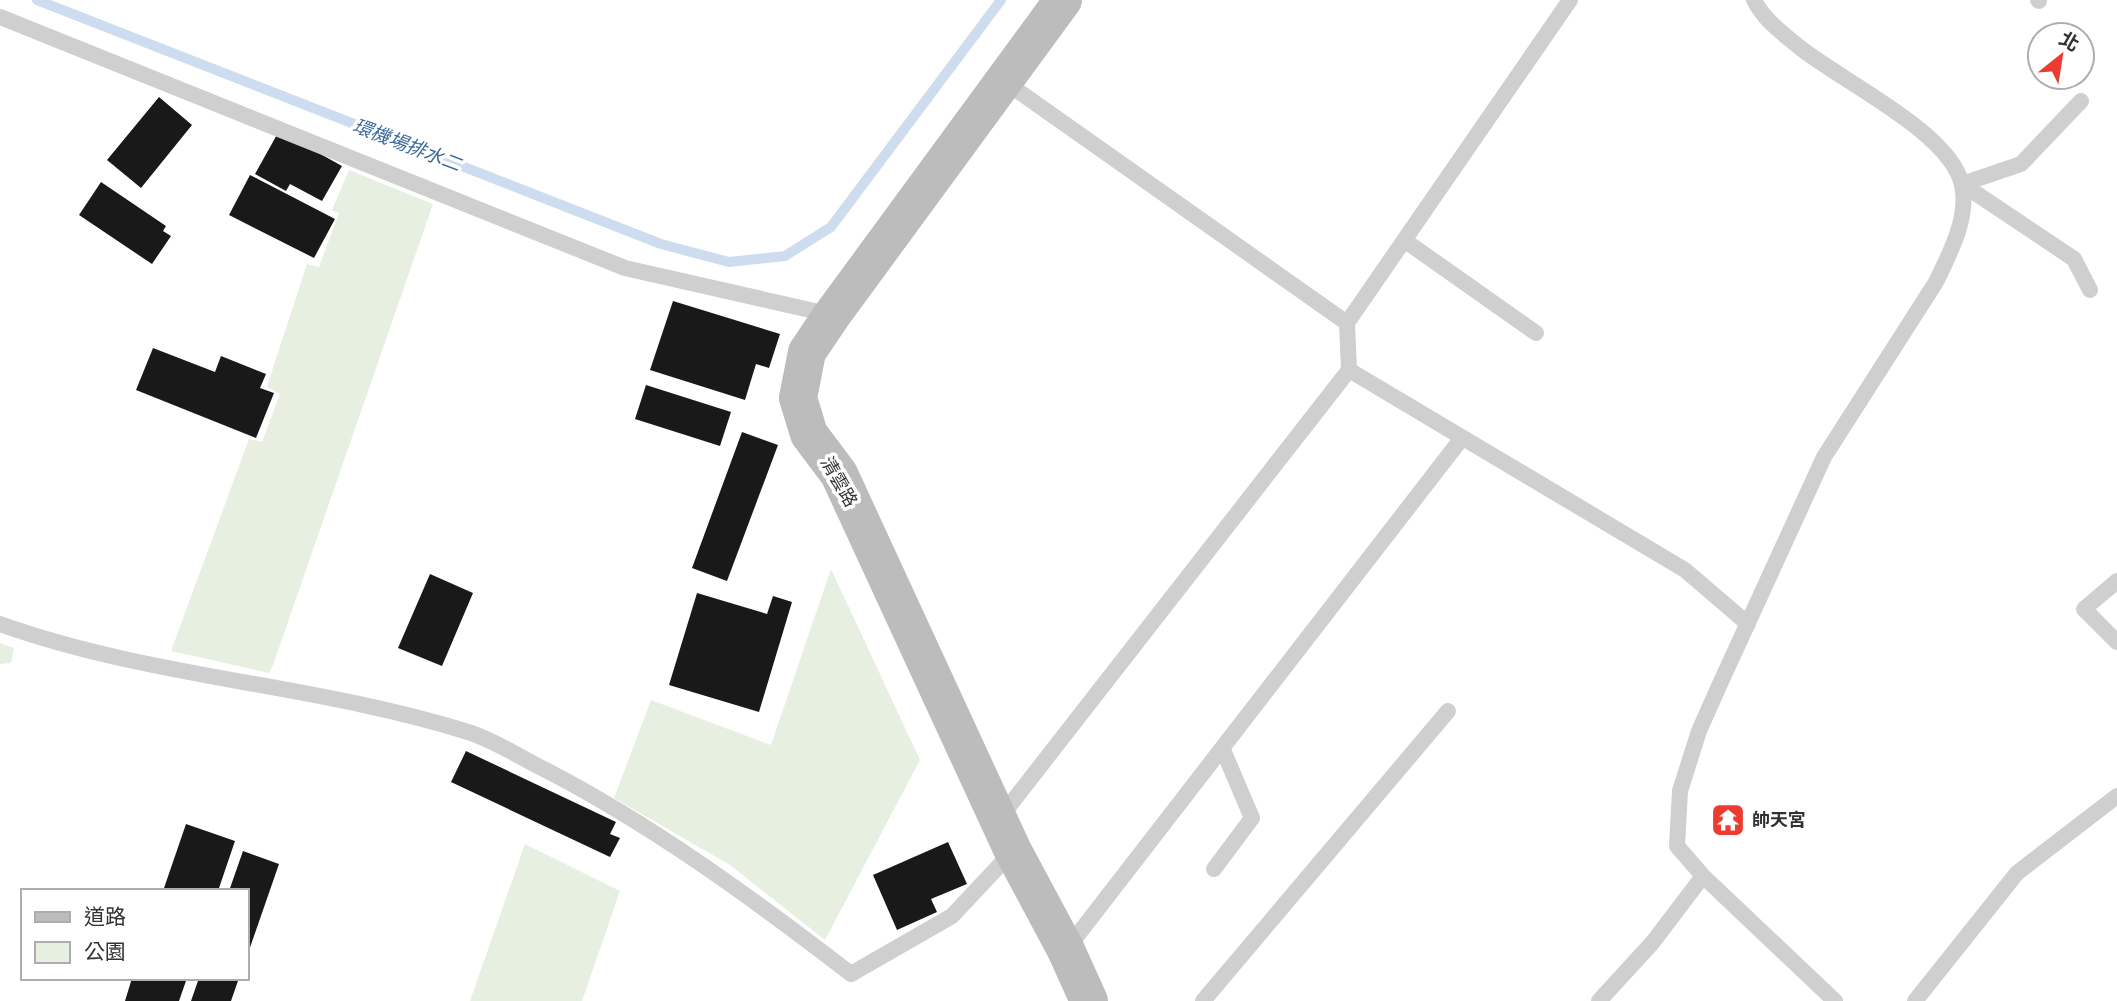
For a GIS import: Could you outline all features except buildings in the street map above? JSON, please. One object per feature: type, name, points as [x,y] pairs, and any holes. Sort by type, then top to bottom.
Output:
[{"type":"street","name":"清雲路","points":[[1063,0],[807,352],[798,398],[809,434],[839,474],[1006,835],[1066,950],[1089,1001]]},
{"type":"lane","points":[[0,624],[56,644],[249,685],[380,708],[471,732],[579,787],[776,917],[851,974],[952,916],[1006,835],[1349,370],[1347,323],[1570,0]]},
{"type":"lane","points":[[1754,0],[1762,16],[1823,67],[1901,114],[1945,153],[1962,184],[1963,214],[1950,254],[1824,457],[1699,731],[1680,791],[1677,846],[1703,876],[1835,1001]]},
{"type":"lane","points":[[0,17],[625,268],[832,315]]},
{"type":"lane","points":[[1004,81],[1347,323]]},
{"type":"lane","points":[[1962,184],[2021,164],[2081,101]]},
{"type":"lane","points":[[1962,184],[2074,259],[2090,290]]},
{"type":"lane","points":[[1404,240],[1536,332]]},
{"type":"lane","points":[[1349,370],[1685,570],[1748,624]]},
{"type":"lane","points":[[1066,950],[1462,438]]},
{"type":"lane","points":[[2117,581],[2084,609],[2117,642]]},
{"type":"lane","points":[[1203,1001],[1448,711]]},
{"type":"lane","points":[[1214,869],[1252,818],[1223,750]]},
{"type":"lane","points":[[1915,1001],[2017,873],[2117,796]]},
{"type":"lane","points":[[1599,1001],[1653,942],[1703,876]]},
{"type":"green space","points":[[349,170],[433,204],[273,665],[269,673],[171,651],[249,439],[262,442],[280,394],[267,387],[270,377],[307,264],[319,267],[339,213],[332,210]]},
{"type":"green space","points":[[831,569],[920,760],[825,940],[730,865],[614,798],[651,700],[771,745]]},
{"type":"green space","points":[[0,643],[14,648],[11,663],[0,664]]},
{"type":"green space","points":[[525,844],[620,891],[582,1001],[470,1001]]},
{"type":"waterway","name":"環機場排水二","points":[[37,0],[661,244],[729,262],[785,256],[831,227],[1001,0]]},
{"type":"place","name":"帥天宮","points":[[1728,820]]}]
